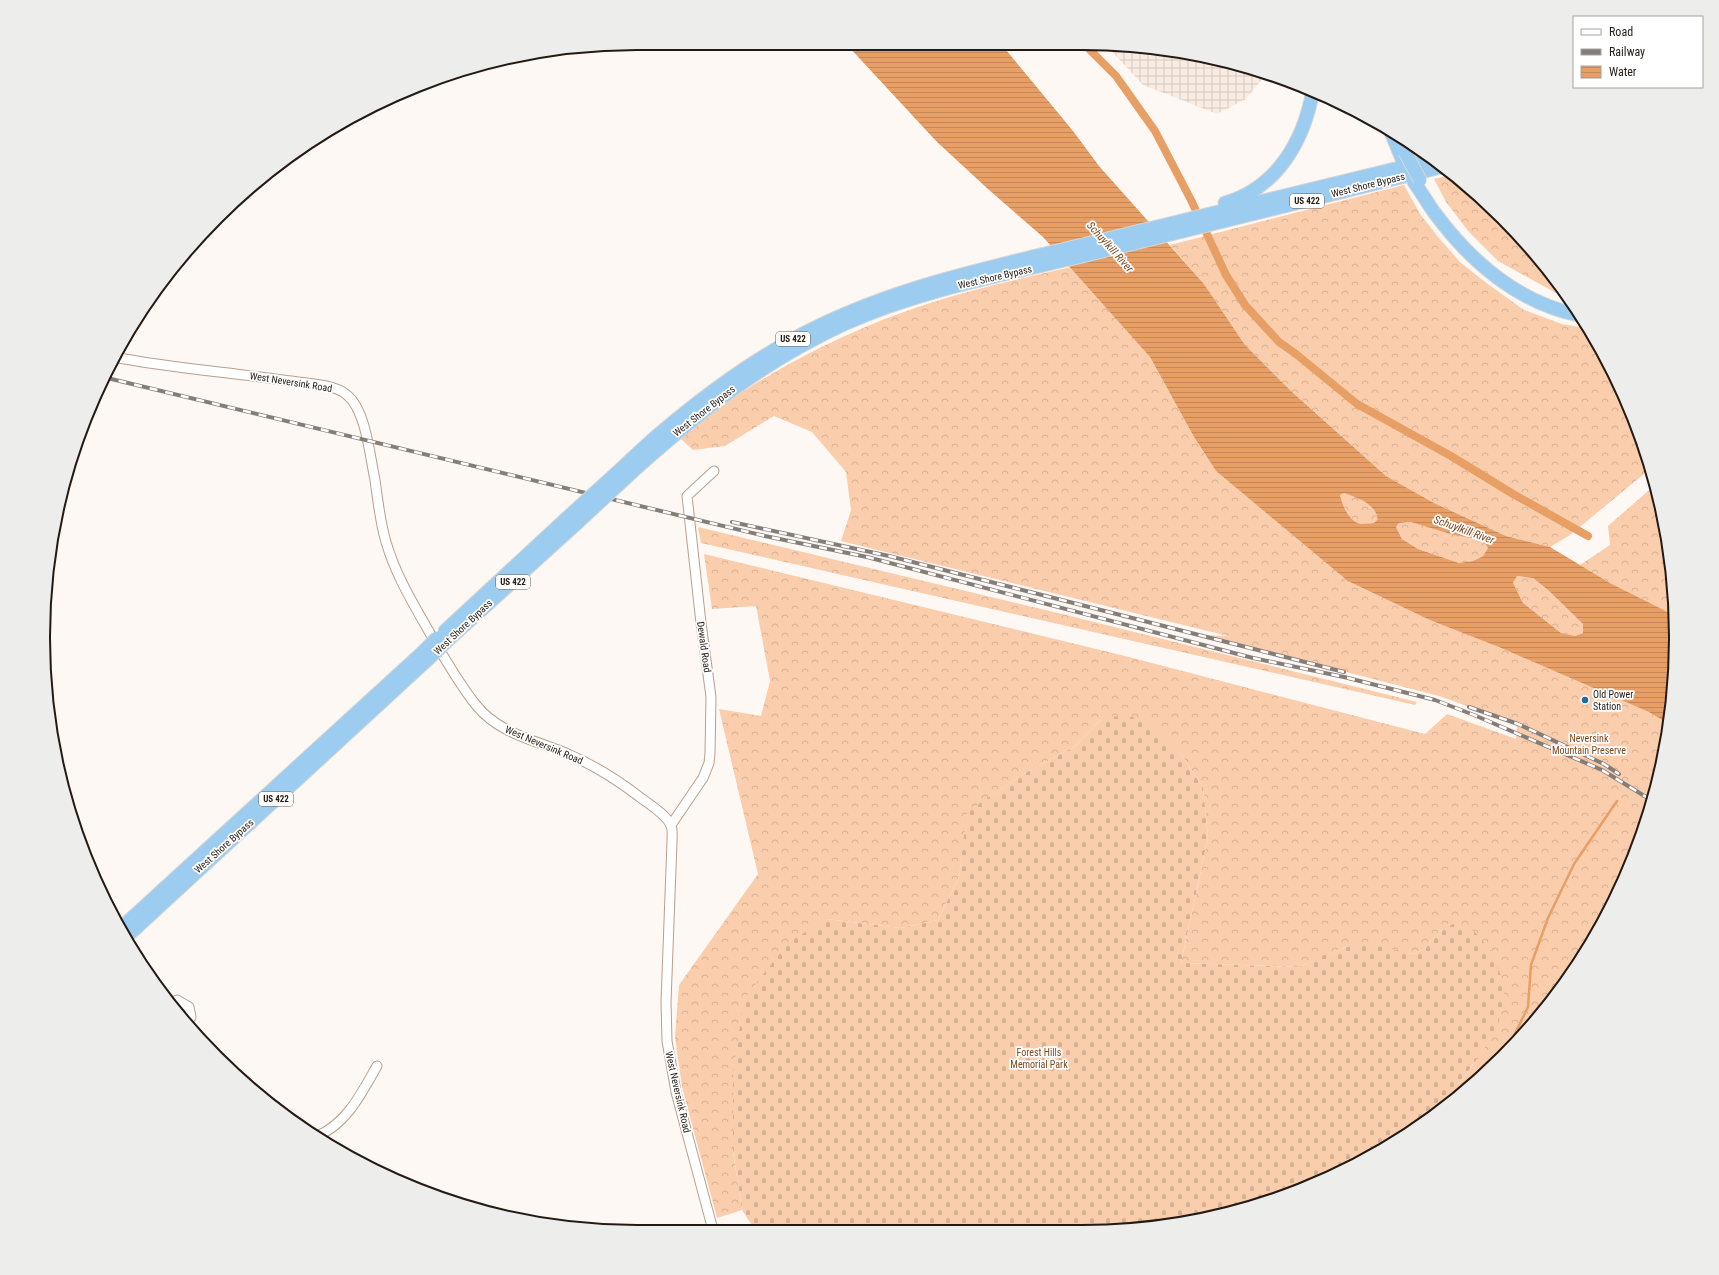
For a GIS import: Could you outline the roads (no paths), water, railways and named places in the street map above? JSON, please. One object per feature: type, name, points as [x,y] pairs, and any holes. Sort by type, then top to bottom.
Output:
[{"type":"highway","points":[[1209,216],[1244,196],[1279,170],[1300,136],[1311,97]]},
{"type":"highway","points":[[1396,142],[1434,212],[1459,242],[1494,276],[1508,287],[1535,301],[1552,308],[1571,313]]},
{"type":"highway","points":[[1401,145],[1403,155]]},
{"type":"highway","name":"West Shore Bypass","points":[[1000,270],[1426,162]]},
{"type":"highway","name":"West Shore Bypass","points":[[130,932],[445,637],[626,471],[722,396],[780,358],[845,324],[902,302],[959,285],[1000,270],[1132,233],[1435,168]]},
{"type":"highway","points":[[1417,181],[1451,224],[1488,262],[1512,281],[1525,289],[1566,306]]},
{"type":"highway","name":"West Shore Bypass","points":[[125,924],[425,656]]},
{"type":"street","name":"West Neversink Road","points":[[121,358],[163,366],[217,371],[326,386],[345,393],[352,399],[357,408],[367,436],[384,536],[399,578],[448,663],[476,705],[495,722],[506,729],[529,740],[569,754],[602,771],[659,812],[671,825],[672,842],[666,1002],[668,1047],[676,1092],[712,1225]]},
{"type":"street","name":"Dewald Road","points":[[671,825],[700,784],[709,763],[711,697],[687,496],[714,471]]},
{"type":"street","points":[[176,1001],[189,1007],[190,1018]]},
{"type":"street","points":[[322,1133],[346,1115],[357,1101],[377,1066]]},
{"type":"water","name":"Schuylkill River","points":[[852,50],[1006,50],[1073,131],[1099,166],[1204,284],[1245,345],[1292,392],[1386,476],[1434,503],[1506,536],[1550,547],[1610,583],[1668,612],[1668,676],[1663,720],[1649,712],[1499,647],[1430,620],[1348,581],[1216,471],[1194,437],[1150,357],[1043,237],[937,142]],"holes":[[[1344,493],[1360,499],[1369,505],[1376,513],[1378,519],[1374,523],[1361,524],[1353,520],[1349,516],[1340,495]],[[1411,522],[1454,535],[1483,540],[1488,548],[1483,556],[1473,561],[1459,563],[1418,549],[1402,539],[1396,527],[1399,523]],[[1517,576],[1533,578],[1548,590],[1583,624],[1583,633],[1575,636],[1561,633],[1523,603],[1513,583]]]},
{"type":"waterway","points":[[1090,50],[1116,76],[1155,131],[1191,200],[1226,275],[1245,305],[1279,342],[1357,404],[1451,456],[1513,494],[1588,536]]},
{"type":"waterway","points":[[1515,1034],[1528,1007],[1531,965],[1548,918],[1574,864],[1617,801]]},
{"type":"railway","points":[[111,379],[765,536],[867,557],[1253,658],[1344,677],[1435,700],[1474,715],[1602,770],[1647,797]]},
{"type":"railway","points":[[732,522],[889,556],[1344,672]]},
{"type":"railway","points":[[1469,707],[1518,724],[1604,764],[1619,774]]},
{"type":"place","name":"Old Power Station","points":[[1585,700]]},
{"type":"park label","name":"Neversink Mountain Preserve","points":[[1589,744]]},
{"type":"park label","name":"Forest Hills Memorial Park","points":[[1039,1058]]}]
